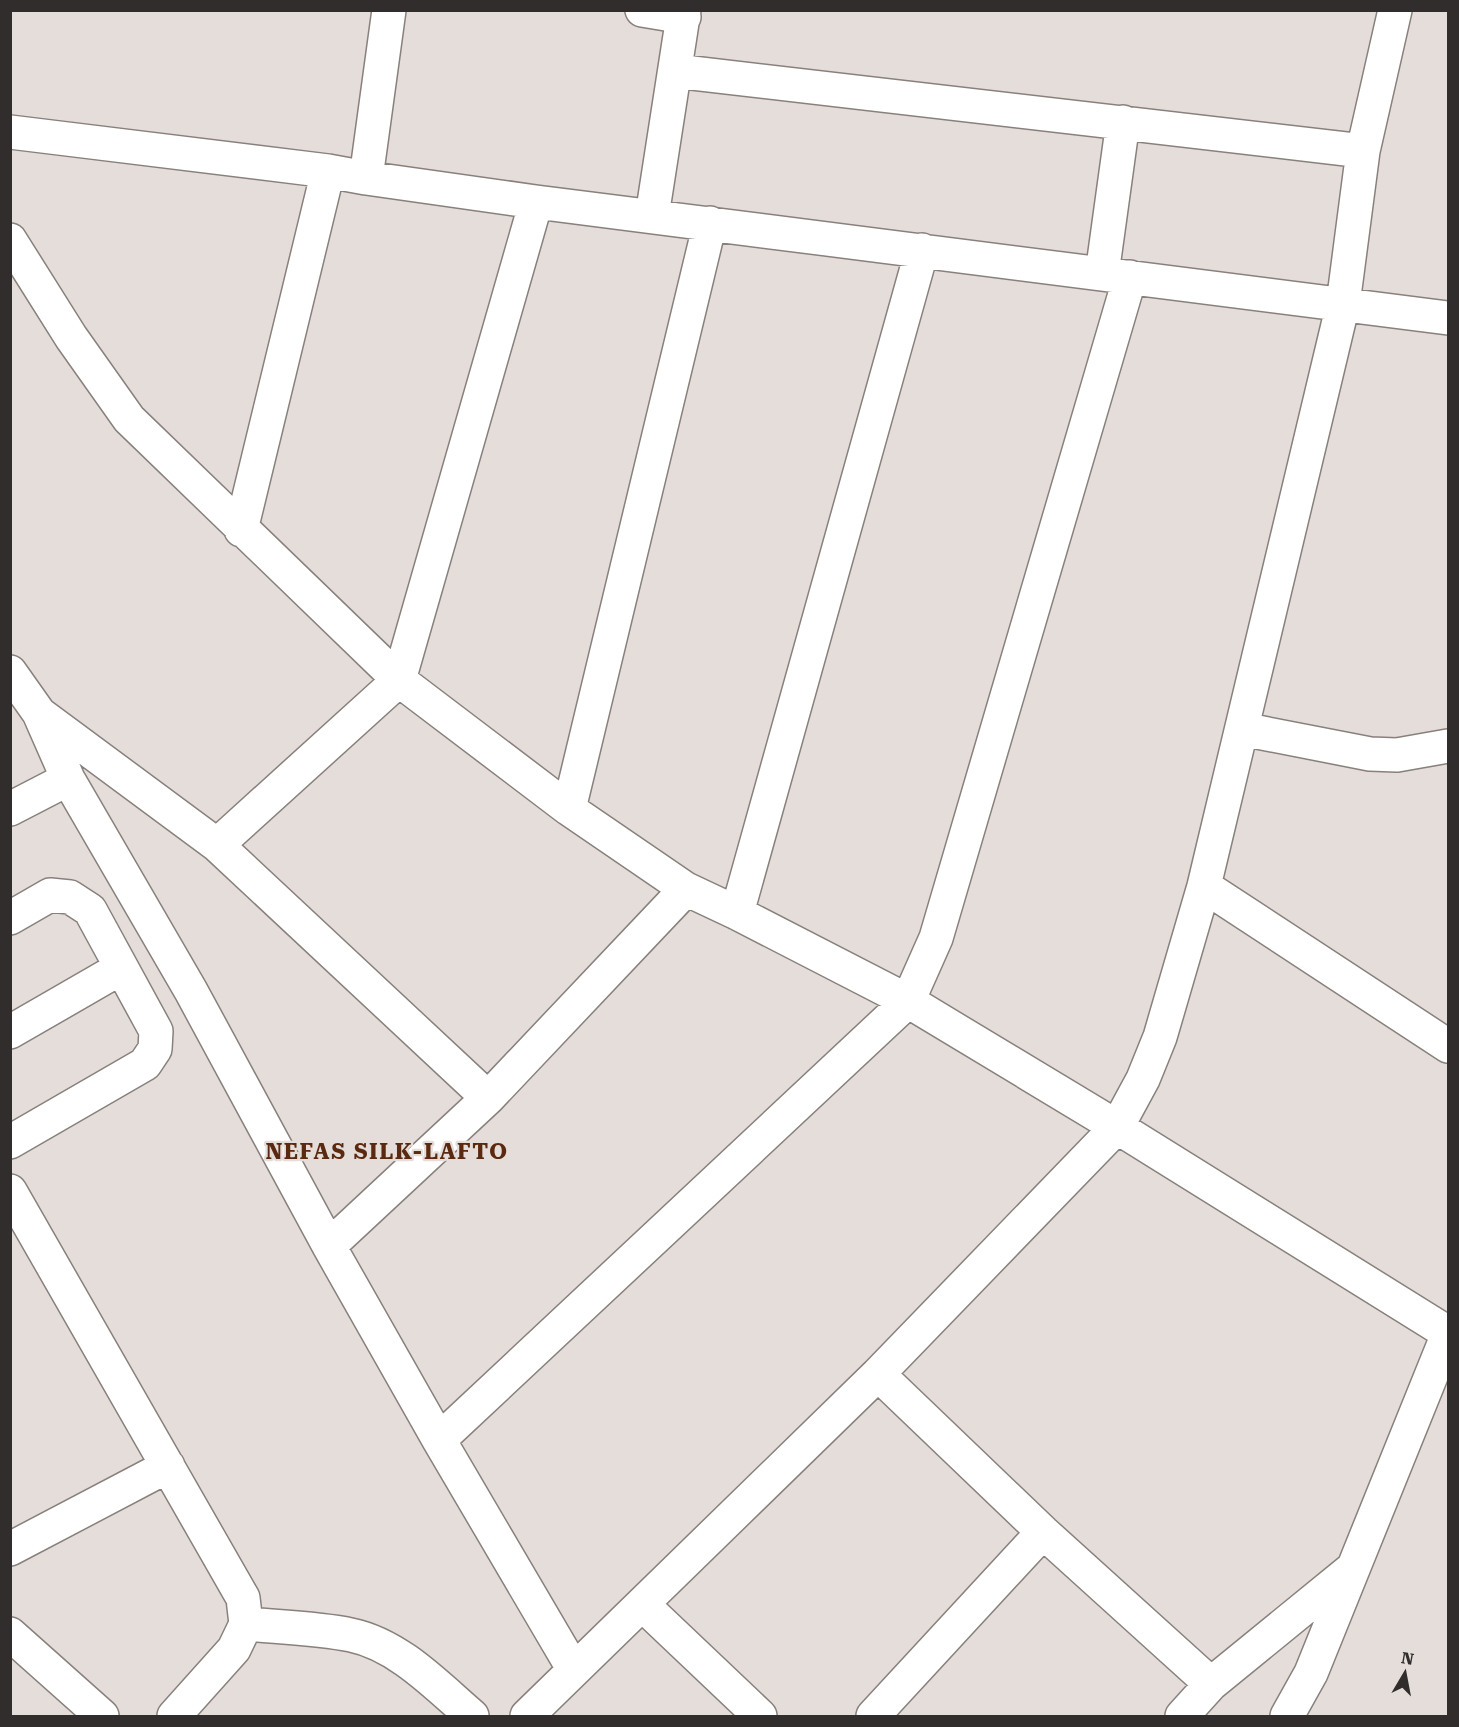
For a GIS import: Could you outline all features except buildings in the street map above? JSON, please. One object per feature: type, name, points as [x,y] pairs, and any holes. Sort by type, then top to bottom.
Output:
[{"type":"street","points":[[366,178],[389,10]]},
{"type":"street","points":[[642,10],[684,14],[652,216]]},
{"type":"street","points":[[527,1716],[878,1374],[1116,1126],[1143,1079],[1160,1038],[1204,886],[1343,304],[1363,151],[1395,10]]},
{"type":"street","points":[[675,71],[1363,151]]},
{"type":"street","points":[[440,1440],[908,1001],[936,938],[1116,275],[1123,122]]},
{"type":"street","points":[[10,132],[328,171],[536,202],[1449,318]]},
{"type":"street","points":[[241,530],[328,171]]},
{"type":"street","points":[[217,845],[399,681],[536,202]]},
{"type":"street","points":[[570,809],[710,224]]},
{"type":"street","points":[[10,240],[71,337],[129,419],[399,681],[570,809],[686,889],[908,1001],[1116,1126],[1449,1334],[1311,1673],[1287,1716]]},
{"type":"street","points":[[737,913],[922,250]]},
{"type":"street","points":[[10,672],[39,713],[68,779],[191,991],[329,1246],[574,1670]]},
{"type":"street","points":[[39,713],[217,845],[488,1098]]},
{"type":"street","points":[[1242,729],[1370,754],[1397,755],[1449,746]]},
{"type":"street","points":[[10,809],[68,779]]},
{"type":"street","points":[[1204,886],[1449,1046]]},
{"type":"street","points":[[329,1246],[488,1098],[686,889]]},
{"type":"street","points":[[10,918],[50,895],[70,897],[90,910],[156,1031],[155,1049],[145,1064],[10,1142]]},
{"type":"street","points":[[10,1032],[121,968]]},
{"type":"street","points":[[10,1191],[243,1598],[246,1624],[234,1649],[174,1716]]},
{"type":"street","points":[[878,1374],[1043,1532],[1210,1684]]},
{"type":"street","points":[[10,1550],[168,1466]]},
{"type":"street","points":[[873,1716],[1043,1532]]},
{"type":"street","points":[[1182,1716],[1210,1684],[1354,1568]]},
{"type":"street","points":[[642,1604],[760,1716]]},
{"type":"street","points":[[246,1624],[352,1635],[389,1649],[425,1675],[472,1716]]},
{"type":"street","points":[[10,1634],[102,1716]]},
{"type":"district","name":"NEFAS SILK-LAFTO","points":[[387,1151]]}]
